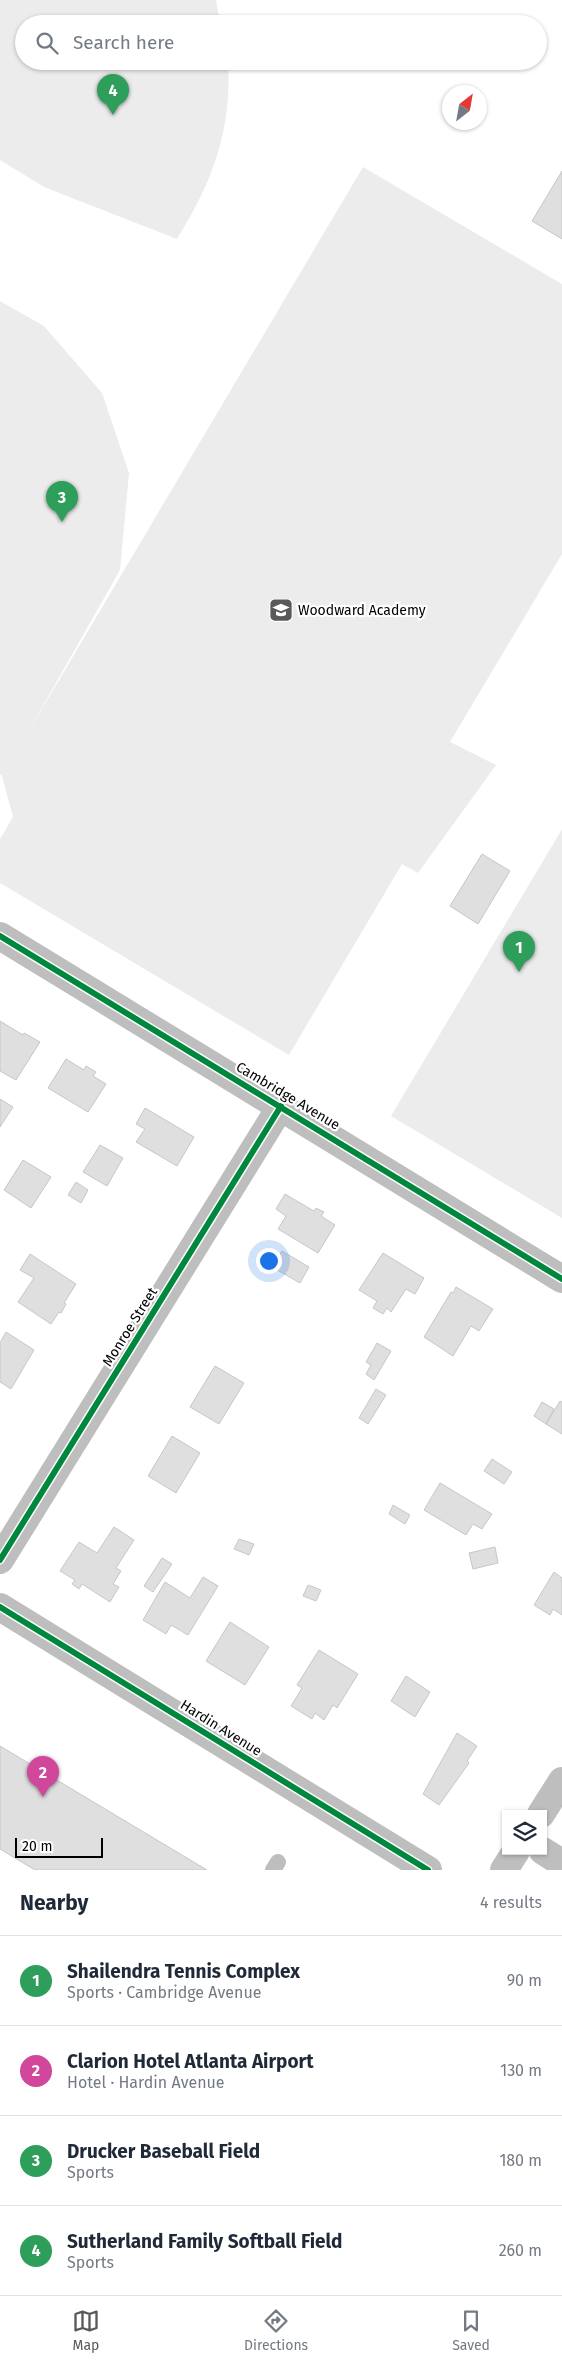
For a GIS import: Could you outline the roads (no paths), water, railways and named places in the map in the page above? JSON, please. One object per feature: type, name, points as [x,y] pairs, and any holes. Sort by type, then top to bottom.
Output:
[{"type":"street","name":"Cambridge Avenue","points":[[0,936],[282,1106],[562,1279]]},
{"type":"street","name":"Monroe Street","points":[[0,1560],[282,1106]]},
{"type":"street","name":"Hardin Avenue","points":[[0,1607],[428,1870]]},
{"type":"street","points":[[544,1810],[562,1781]]},
{"type":"street","points":[[547,1854],[562,1863]]},
{"type":"street","points":[[504,1870],[513,1855]]},
{"type":"place","name":"Sutherland Family Softball Field","points":[[113,115]]},
{"type":"place","name":"Drucker Baseball Field","points":[[62,522]]},
{"type":"place","name":"Woodward Academy","points":[[281,610]]},
{"type":"place","name":"Shailendra Tennis Complex","points":[[519,972]]},
{"type":"place","name":"Clarion Hotel Atlanta Airport","points":[[43,1797]]}]
